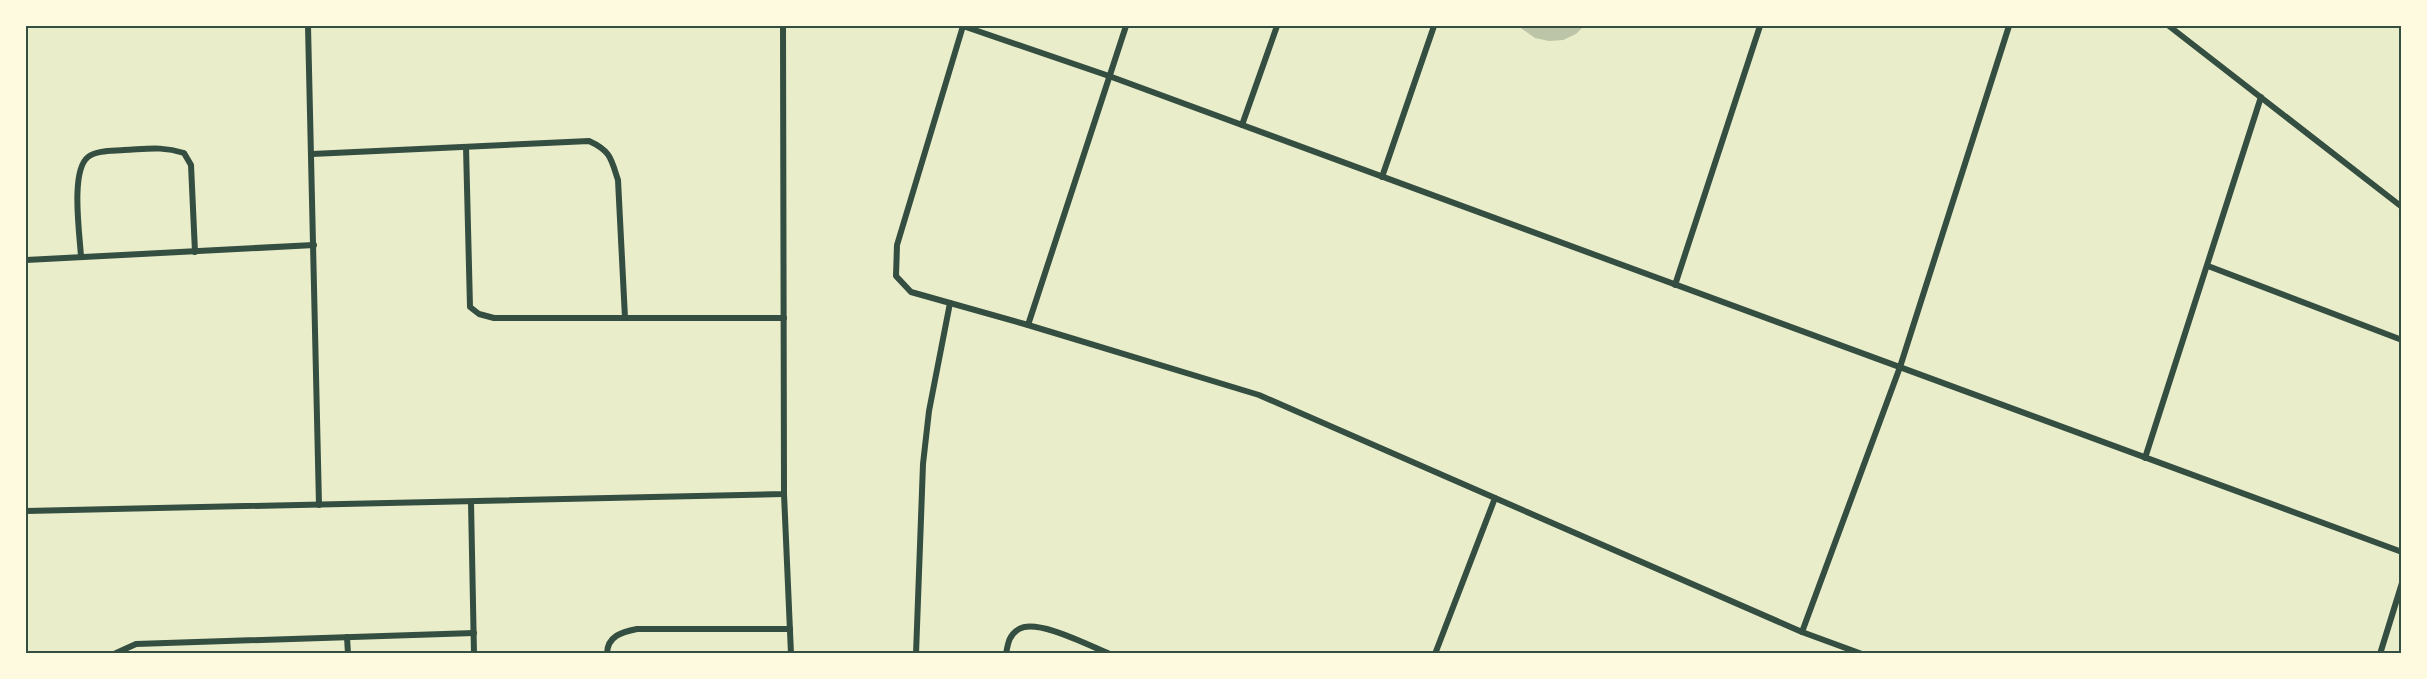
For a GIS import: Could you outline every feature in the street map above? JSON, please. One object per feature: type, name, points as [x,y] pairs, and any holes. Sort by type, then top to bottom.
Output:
[{"type":"street","points":[[308,26],[319,505]]},
{"type":"street","points":[[783,26],[784,494],[791,654]]},
{"type":"street","points":[[1863,654],[1802,632],[1259,395],[911,292],[896,276],[897,245],[963,26],[1109,76],[2402,552]]},
{"type":"street","points":[[1028,325],[1126,26]]},
{"type":"street","points":[[1242,125],[1277,26]]},
{"type":"street","points":[[1382,177],[1434,26]]},
{"type":"street","points":[[1675,285],[1760,26]]},
{"type":"street","points":[[1802,632],[1900,367],[2009,26]]},
{"type":"street","points":[[2169,26],[2402,207]]},
{"type":"street","points":[[2145,458],[2260,97]]},
{"type":"street","points":[[312,154],[590,141],[604,148],[612,161],[618,180],[625,318]]},
{"type":"street","points":[[81,257],[78,188],[80,168],[88,157],[99,152],[166,147],[184,153],[191,165],[195,252]]},
{"type":"street","points":[[466,147],[470,307],[479,314],[494,318],[784,318]]},
{"type":"street","points":[[26,260],[314,245]]},
{"type":"street","points":[[2208,266],[2402,340]]},
{"type":"street","points":[[916,654],[923,464],[929,411],[950,303]]},
{"type":"street","points":[[26,510],[784,494]]},
{"type":"street","points":[[1435,654],[1495,498]]},
{"type":"street","points":[[471,502],[474,654]]},
{"type":"street","points":[[2380,654],[2402,583]]},
{"type":"street","points":[[1006,654],[1010,638],[1020,628],[1031,626],[1051,631],[1110,654]]},
{"type":"street","points":[[608,654],[607,647],[613,638],[637,629],[790,629]]},
{"type":"street","points":[[114,654],[136,644],[474,633]]},
{"type":"street","points":[[347,637],[348,654]]},
{"type":"building","points":[[1518,26],[1584,26],[1576,34],[1563,40],[1549,41],[1535,38]]}]
